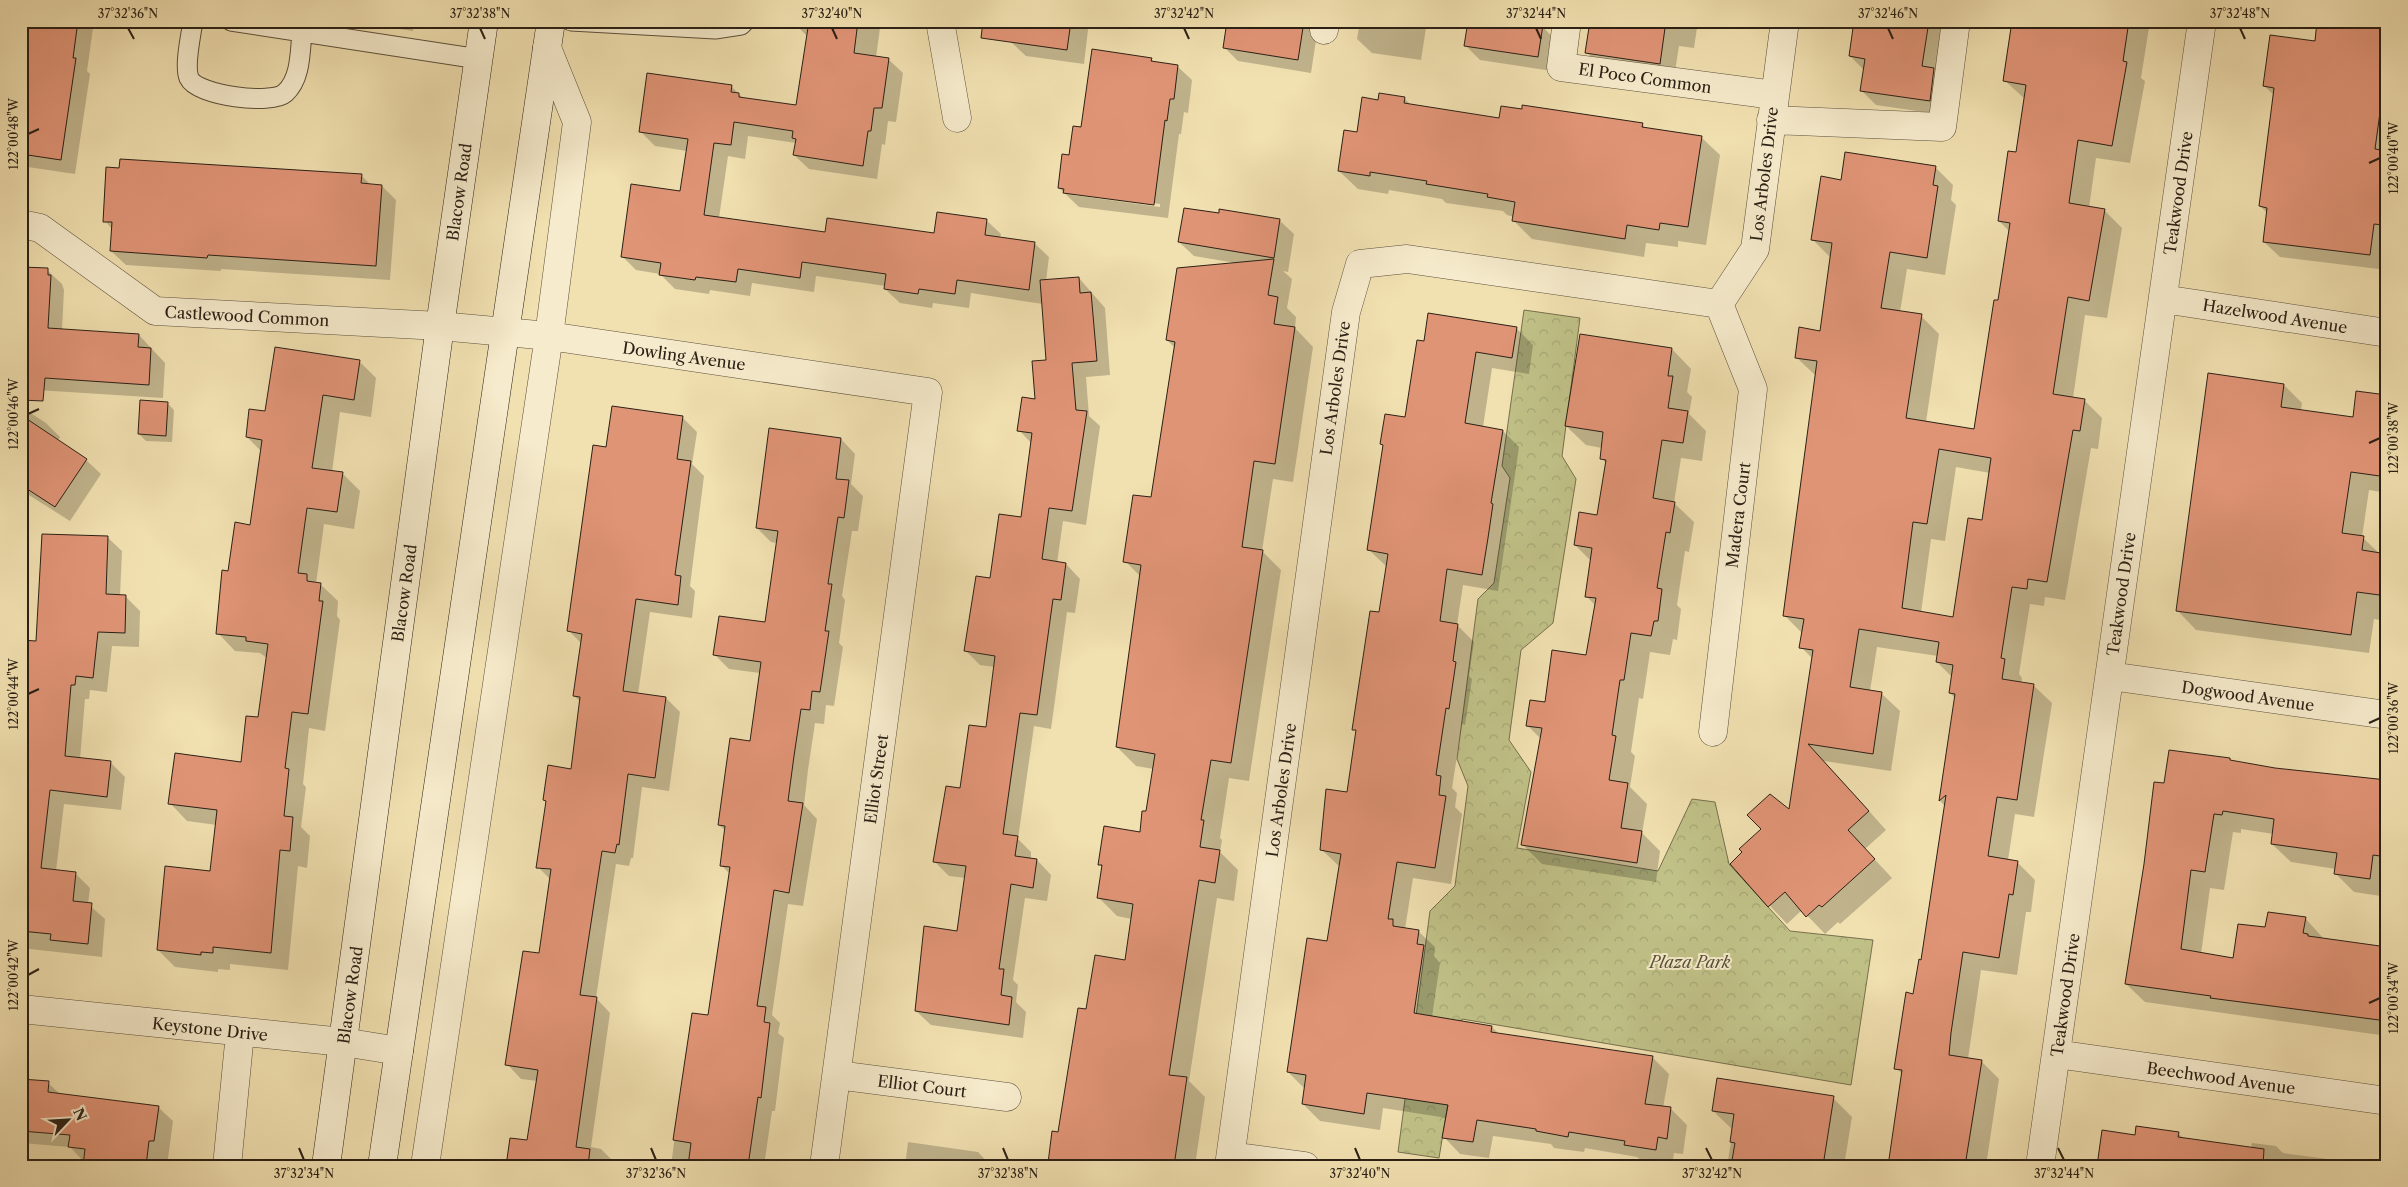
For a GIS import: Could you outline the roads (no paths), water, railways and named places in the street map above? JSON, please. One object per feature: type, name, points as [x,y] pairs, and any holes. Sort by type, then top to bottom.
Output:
[{"type":"street","name":"Blacow Road","points":[[326,1166],[440,326],[484,21]]},
{"type":"street","points":[[940,21],[957,118]]},
{"type":"street","name":"El Poco Common","points":[[1567,21],[1561,67],[1772,108]]},
{"type":"street","name":"Los Arboles Drive","points":[[1230,1161],[1346,312],[1360,264],[1407,259],[1719,304],[1755,249],[1772,108],[1785,21]]},
{"type":"street","points":[[1772,108],[1942,127],[1956,21]]},
{"type":"street","name":"Teakwood Drive","points":[[2040,1166],[2202,21]]},
{"type":"street","points":[[382,1166],[549,34]]},
{"type":"street","points":[[426,1166],[549,336],[577,122],[549,34]]},
{"type":"street","name":"Castlewood Common","points":[[21,224],[40,228],[155,311],[440,326]]},
{"type":"street","name":"Hazelwood Avenue","points":[[2163,299],[2387,332]]},
{"type":"street","name":"Madera Court","points":[[1713,732],[1753,389],[1719,304]]},
{"type":"street","name":"Dowling Avenue","points":[[440,326],[549,336],[928,392]]},
{"type":"street","name":"Elliot Street","points":[[824,1166],[928,392]]},
{"type":"street","name":"Dogwood Avenue","points":[[2110,676],[2387,715]]},
{"type":"street","name":"Keystone Drive","points":[[21,1008],[240,1033],[343,1042],[399,1051]]},
{"type":"street","points":[[227,1166],[240,1033]]},
{"type":"street","name":"Beechwood Avenue","points":[[2056,1054],[2387,1101]]},
{"type":"street","name":"Elliot Court","points":[[837,1075],[1007,1096]]},
{"type":"street","points":[[1230,1161],[1305,1166]]},
{"type":"lane","points":[[193,21],[188,77],[195,86],[215,94],[273,99],[284,95],[292,86],[298,71],[302,32]]},
{"type":"lane","points":[[231,21],[479,59]]},
{"type":"lane","points":[[571,21],[635,23],[715,29],[741,26],[744,21]]},
{"type":"park label","name":"Plaza Park","points":[[1690,962]]}]
